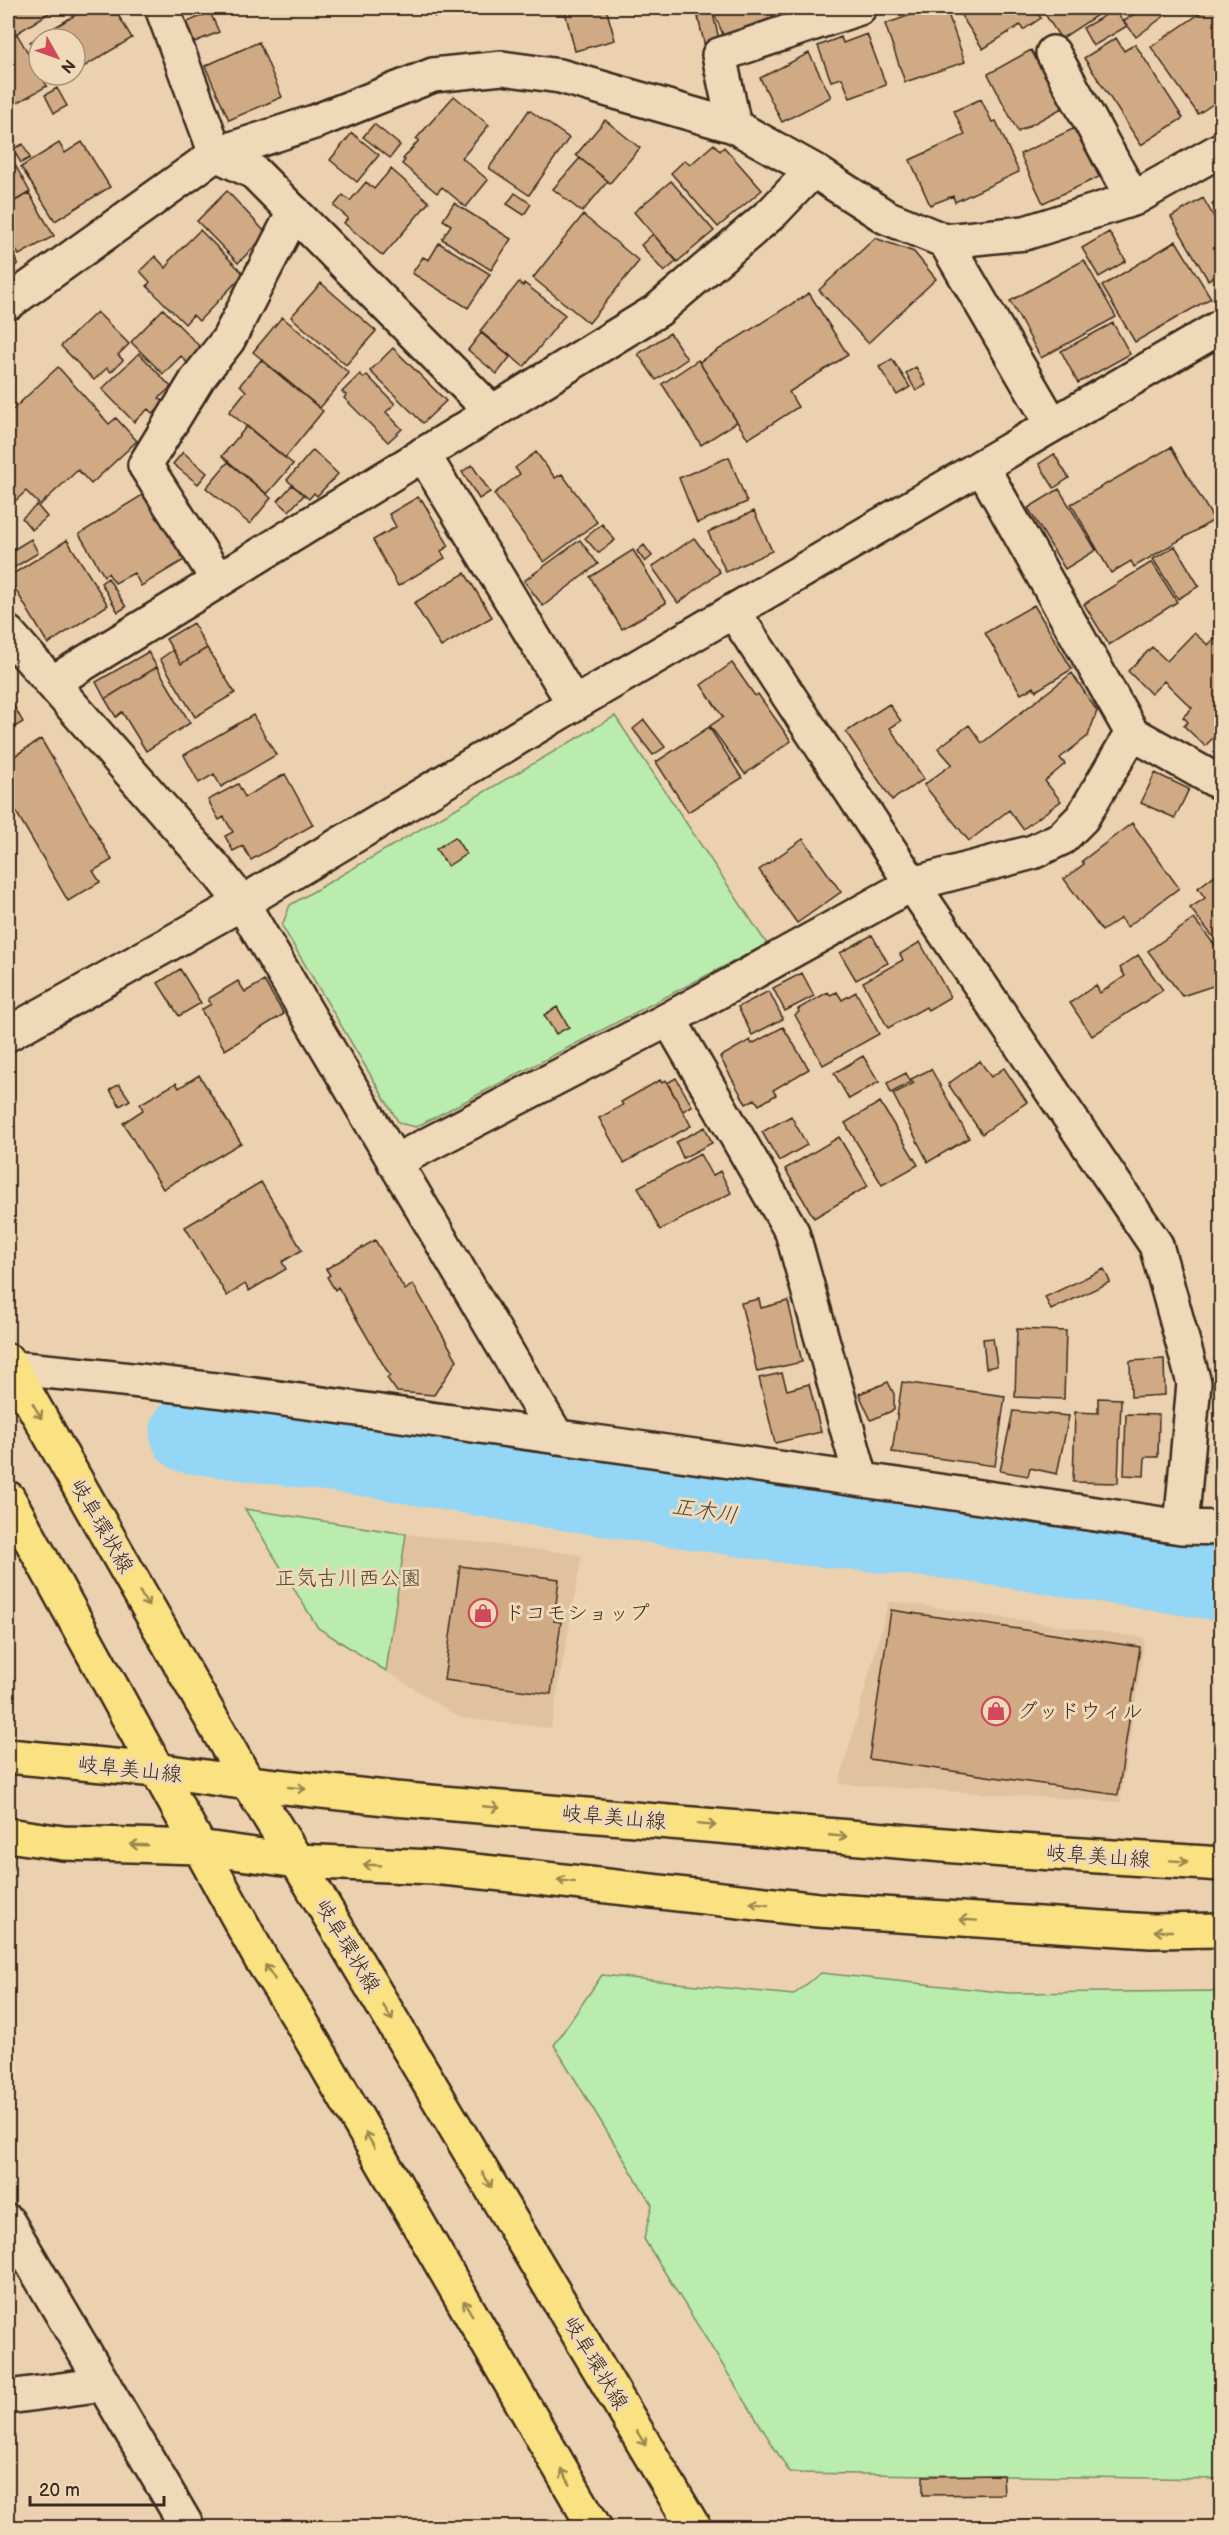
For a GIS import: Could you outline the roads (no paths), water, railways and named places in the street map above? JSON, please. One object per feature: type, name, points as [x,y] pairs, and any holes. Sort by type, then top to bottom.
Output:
[{"type":"main road","name":"岐阜環状線","points":[[10,1364],[248,1783],[297,1861],[694,2528]]},
{"type":"main road","points":[[8,1498],[198,1847],[595,2528]]},
{"type":"main road","name":"岐阜美山線","points":[[8,1756],[156,1770],[248,1783],[418,1801],[921,1843],[1221,1864]]},
{"type":"main road","points":[[8,1835],[63,1843],[198,1847],[297,1861],[433,1867],[818,1910],[1151,1931],[1221,1930]]},
{"type":"street","points":[[162,8],[216,153],[254,172],[492,412]]},
{"type":"street","points":[[734,126],[719,55],[859,8]]},
{"type":"street","points":[[1053,53],[1133,199]]},
{"type":"street","points":[[8,303],[216,153],[317,121],[433,75],[502,68],[560,76],[734,126],[813,170],[886,217],[945,241],[1025,233],[1133,199],[1221,149]]},
{"type":"street","points":[[52,683],[658,310],[773,212],[813,170]]},
{"type":"street","points":[[218,580],[145,465],[198,378],[228,340],[294,212]]},
{"type":"street","points":[[945,241],[1052,424]]},
{"type":"street","points":[[8,1034],[242,903],[574,704],[1221,326]]},
{"type":"street","points":[[423,454],[574,704]]},
{"type":"street","points":[[982,467],[1132,733],[1221,784]]},
{"type":"street","points":[[733,611],[912,884],[1156,1245],[1194,1383],[1181,1527]]},
{"type":"street","points":[[8,633],[218,871],[242,903],[557,1437]]},
{"type":"street","points":[[394,1162],[669,1019],[912,884],[1033,852],[1062,838],[1082,818],[1132,733]]},
{"type":"street","points":[[669,1019],[792,1232],[861,1478]]},
{"type":"street","points":[[10,1364],[351,1407],[861,1478],[1181,1527],[1221,1528]]},
{"type":"street","points":[[8,2222],[188,2528]]},
{"type":"street","points":[[8,2397],[104,2384]]},
{"type":"waterway","name":"正木川","points":[[190,1433],[373,1457],[537,1486],[800,1525],[959,1540],[1222,1581]]},
{"type":"place","name":"ドコモショップ","points":[[483,1613]]},
{"type":"place","name":"グッドウィル","points":[[996,1711]]},
{"type":"park label","name":"正気古川西公園","points":[[348,1578]]}]
